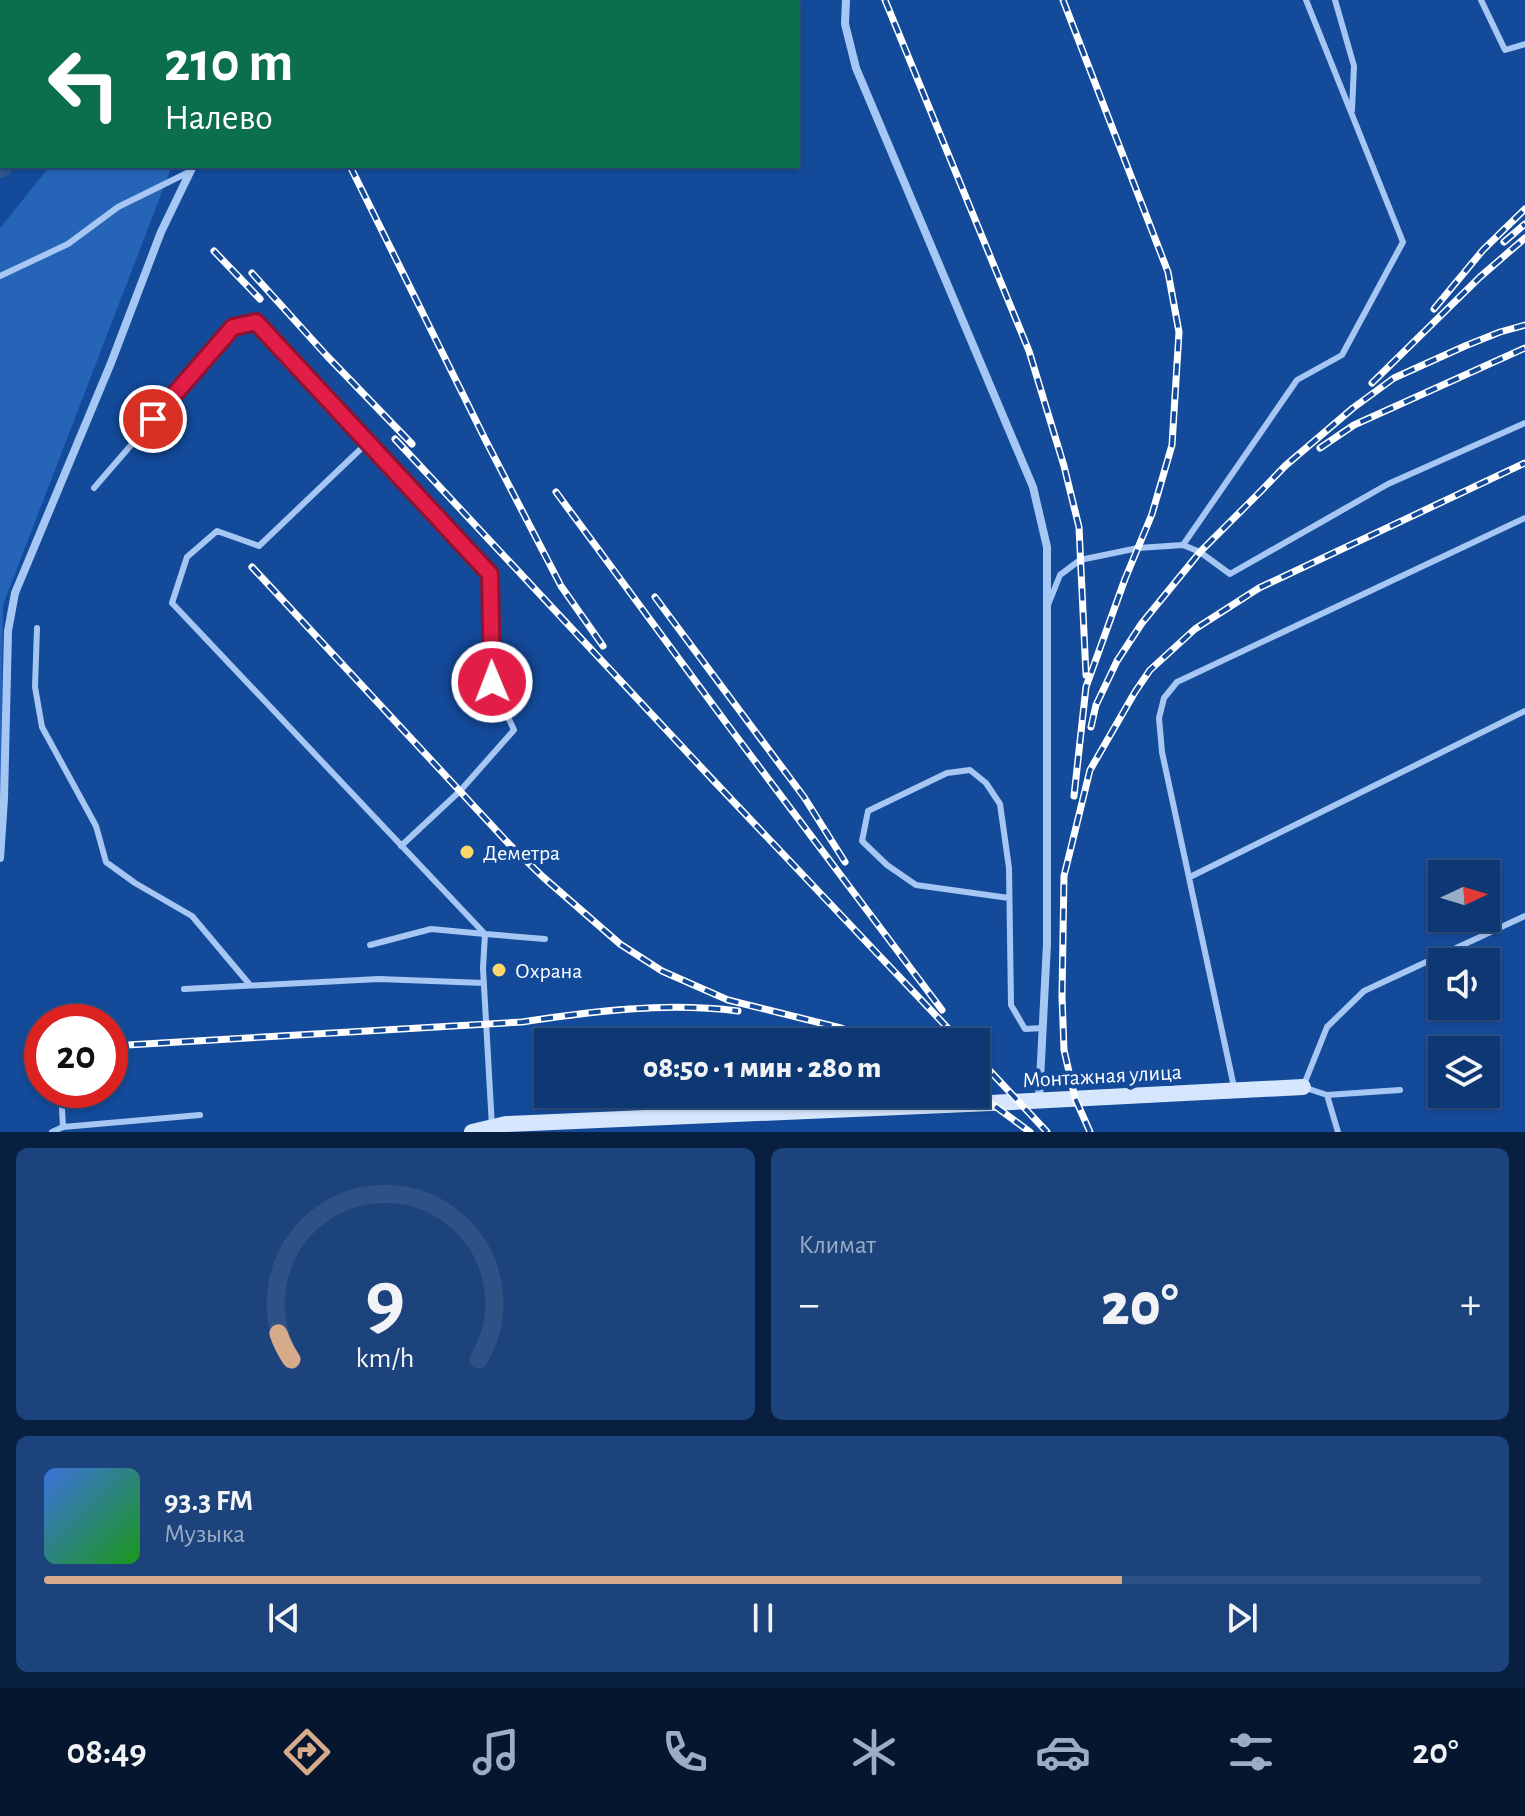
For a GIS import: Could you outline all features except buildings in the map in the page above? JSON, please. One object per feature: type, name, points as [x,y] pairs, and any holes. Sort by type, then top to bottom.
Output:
[{"type":"street","points":[[846,0],[845,24],[856,68],[1033,487],[1047,547],[1047,944],[1039,1100]]},
{"type":"street","points":[[0,858],[8,631],[15,593],[111,363],[161,232],[191,169]]},
{"type":"street","name":"Монтажная улица","points":[[472,1132],[502,1127],[1303,1087]]},
{"type":"lane","points":[[1183,545],[1297,380],[1342,355],[1403,242],[1306,0]]},
{"type":"lane","points":[[1335,0],[1354,66],[1352,115]]},
{"type":"lane","points":[[1481,0],[1505,50],[1525,44]]},
{"type":"lane","points":[[0,276],[68,244],[118,207],[191,169]]},
{"type":"lane","points":[[94,488],[233,327],[256,322],[490,574],[492,682],[514,730],[460,791],[401,846]]},
{"type":"lane","points":[[1047,609],[1060,575],[1080,560],[1138,548],[1183,545],[1200,552],[1230,574],[1388,484],[1525,423]]},
{"type":"lane","points":[[368,442],[259,546],[217,531],[187,557],[172,603],[485,934],[484,983],[502,1127]]},
{"type":"lane","points":[[1234,1091],[1162,752],[1159,718],[1164,698],[1177,682],[1525,518]]},
{"type":"lane","points":[[37,628],[35,687],[42,727],[96,826],[106,862],[192,916],[250,985]]},
{"type":"lane","points":[[1190,877],[1525,711]]},
{"type":"lane","points":[[1009,898],[916,885],[887,865],[862,841],[868,811],[947,773],[970,770],[986,783],[1000,804],[1009,868],[1011,1005],[1025,1029],[1043,1028]]},
{"type":"lane","points":[[1303,1087],[1327,1027],[1364,991],[1525,916]]},
{"type":"lane","points":[[370,945],[431,929],[545,939]]},
{"type":"lane","points":[[184,989],[379,979],[484,983]]},
{"type":"lane","name":"Монтажная улица","points":[[1303,1087],[1327,1095]]},
{"type":"lane","points":[[1338,1132],[1327,1095],[1400,1090]]},
{"type":"lane","points":[[62,1108],[63,1127]]},
{"type":"lane","points":[[52,1132],[63,1127],[200,1115]]},
{"type":"shaded area","points":[[48,168],[171,168],[3,605],[0,837],[0,228]]},
{"type":"railway","points":[[885,0],[1029,351],[1064,466],[1079,527],[1086,675]]},
{"type":"railway","points":[[1063,0],[1168,272],[1179,332],[1172,445],[1152,514],[1086,687],[1074,796]]},
{"type":"railway","points":[[351,168],[561,586],[603,646]]},
{"type":"railway","points":[[1434,309],[1483,250],[1525,209]]},
{"type":"railway","points":[[1504,242],[1525,224]]},
{"type":"railway","points":[[1372,383],[1480,277],[1525,238]]},
{"type":"railway","points":[[214,251],[260,299]]},
{"type":"railway","points":[[252,273],[412,444]]},
{"type":"railway","points":[[1091,727],[1096,705],[1117,661],[1142,623],[1200,552],[1285,466],[1353,408],[1394,378],[1465,346],[1525,325]]},
{"type":"railway","points":[[1320,448],[1354,425],[1525,348]]},
{"type":"railway","points":[[395,439],[948,1028]]},
{"type":"railway","points":[[1090,1132],[1075,1098],[1064,1050],[1064,876],[1090,770],[1135,692],[1150,670],[1195,629],[1259,588],[1525,463]]},
{"type":"railway","points":[[556,492],[942,1010]]},
{"type":"railway","points":[[252,567],[509,844],[620,944],[662,971],[728,1000],[841,1028]]},
{"type":"railway","points":[[655,597],[804,797],[845,862]]},
{"type":"railway","points":[[128,1045],[522,1022],[630,1009],[684,1007],[738,1011]]},
{"type":"railway","points":[[990,1071],[1047,1132]]},
{"type":"railway","points":[[990,1102],[1030,1132]]},
{"type":"place","name":"Деметра","points":[[467,852]]},
{"type":"place","name":"Охрана","points":[[499,970]]},
{"type":"route","points":[[153,419],[233,327],[256,322],[490,574],[492,682]]}]
